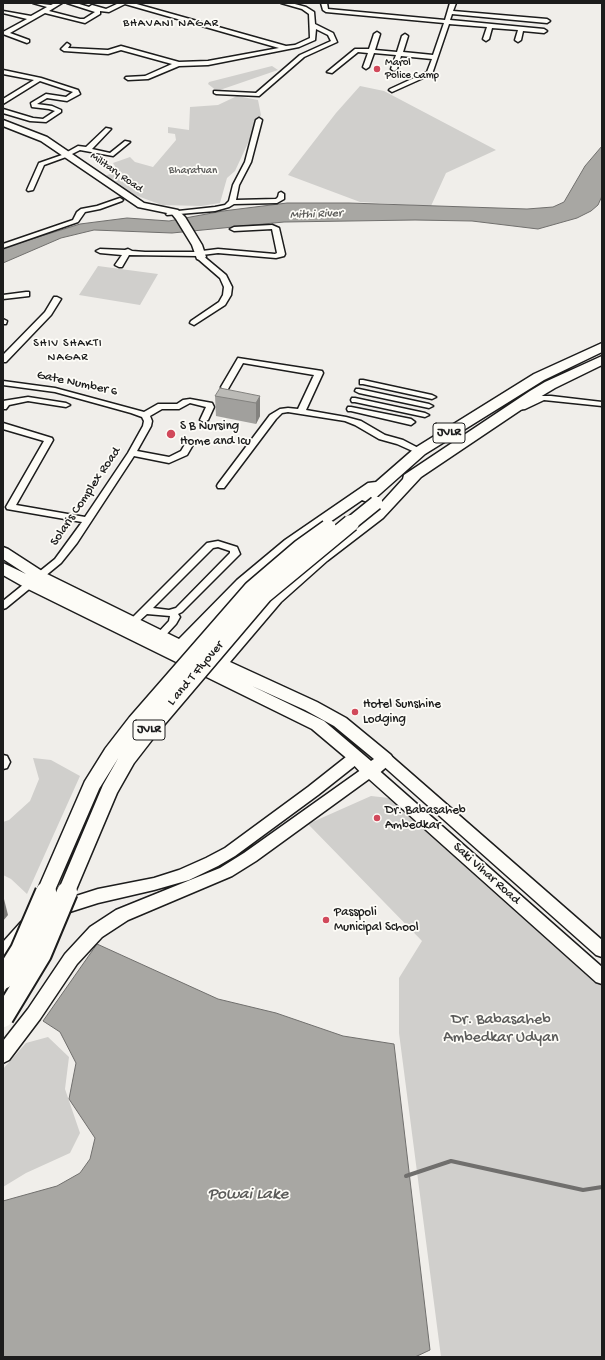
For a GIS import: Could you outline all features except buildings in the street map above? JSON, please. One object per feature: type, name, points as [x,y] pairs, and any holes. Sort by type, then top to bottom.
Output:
[{"type":"main road","name":"JVLR","points":[[388,480],[420,451],[515,391],[539,377],[565,366],[602,346]]},
{"type":"main road","name":"JVLR","points":[[418,471],[535,394],[550,385],[602,360]]},
{"type":"main road","name":"L and T Flyover","points":[[3,978],[21,950],[92,785],[112,753],[136,722],[252,589],[300,548],[354,510],[418,471]]},
{"type":"main road","points":[[217,669],[276,598],[322,558],[378,515],[418,471]]},
{"type":"main road","name":"L and T Flyover","points":[[3,1017],[41,954],[110,788],[127,759],[151,728],[264,595],[371,501],[388,480]]},
{"type":"main road","points":[[177,650],[242,584],[290,543],[369,488],[388,480]]},
{"type":"main road","points":[[3,552],[36,581],[217,669],[318,725],[356,757],[370,771],[385,759],[340,722],[311,706],[217,669]]},
{"type":"main road","points":[[3,568],[133,622],[160,636],[177,650]]},
{"type":"main road","points":[[228,598],[262,613]]},
{"type":"main road","points":[[356,757],[369,746]]},
{"type":"street","points":[[36,3],[56,4]]},
{"type":"street","points":[[42,12],[80,22],[85,21],[98,13],[97,11],[70,3]]},
{"type":"street","points":[[78,3],[107,11],[123,3]]},
{"type":"street","points":[[127,3],[294,53]]},
{"type":"street","points":[[216,92],[257,95],[302,44],[313,38],[312,13],[308,10],[284,3]]},
{"type":"street","points":[[324,3],[326,10],[544,31]]},
{"type":"street","points":[[392,90],[430,73],[453,3]]},
{"type":"street","points":[[27,41],[5,33],[5,31],[18,26],[56,4]]},
{"type":"street","points":[[5,12],[14,13],[41,22]]},
{"type":"street","points":[[42,12],[76,23]]},
{"type":"street","points":[[450,12],[547,21]]},
{"type":"street","points":[[14,13],[10,20],[18,26],[28,29]]},
{"type":"street","points":[[128,78],[146,78],[179,64],[208,63],[269,51],[294,53],[334,42],[331,34],[312,25]]},
{"type":"street","points":[[486,39],[490,26]]},
{"type":"street","points":[[518,40],[521,29]]},
{"type":"street","points":[[366,67],[377,34]]},
{"type":"street","points":[[394,69],[405,36]]},
{"type":"street","points":[[67,45],[64,49],[108,52],[121,48],[179,64]]},
{"type":"street","points":[[330,72],[357,50],[435,57]]},
{"type":"street","points":[[3,72],[40,79],[76,92],[77,94],[67,99],[46,96],[34,104],[34,106],[47,106],[58,112],[58,114],[44,121],[32,120],[3,111]]},
{"type":"street","points":[[5,100],[40,79]]},
{"type":"street","points":[[83,168],[120,200],[137,208],[175,215],[227,206],[232,202],[238,182],[248,162],[259,120]]},
{"type":"street","name":"Military Road","points":[[3,123],[44,139],[83,168],[141,205],[175,215]]},
{"type":"street","points":[[3,128],[40,142],[66,155]]},
{"type":"street","points":[[87,150],[108,129]]},
{"type":"street","points":[[30,190],[41,164],[66,155],[80,147],[111,155],[127,142]]},
{"type":"street","points":[[232,202],[277,202],[282,198],[281,194]]},
{"type":"street","points":[[3,246],[76,221],[80,212],[83,210],[98,208],[120,200]]},
{"type":"street","points":[[175,215],[196,250],[223,277],[228,287],[227,295],[222,303],[194,323]]},
{"type":"street","points":[[100,251],[128,251],[145,254],[196,250],[257,256],[276,256],[281,254],[275,228],[234,229]]},
{"type":"street","points":[[224,242],[226,252]]},
{"type":"street","points":[[119,265],[128,251]]},
{"type":"street","points":[[3,297],[26,294]]},
{"type":"street","points":[[3,360],[48,313],[57,299]]},
{"type":"street","points":[[225,387],[241,360],[319,373],[301,412]]},
{"type":"street","points":[[346,419],[367,374]]},
{"type":"street","points":[[363,382],[432,397]]},
{"type":"street","name":"Gate Number 6","points":[[3,383],[55,390],[134,411],[145,416]]},
{"type":"street","points":[[359,391],[429,406]]},
{"type":"street","points":[[593,402],[602,395]]},
{"type":"street","points":[[511,410],[525,406],[542,398],[602,404]]},
{"type":"street","points":[[3,407],[6,403],[28,399],[66,405]]},
{"type":"street","points":[[355,400],[425,415]]},
{"type":"street","points":[[145,416],[161,406],[179,407],[190,401],[209,405],[210,407],[204,420]]},
{"type":"street","points":[[351,409],[411,422]]},
{"type":"street","points":[[221,486],[273,417],[280,411],[288,410],[346,419],[358,423],[382,437],[400,442],[420,451]]},
{"type":"street","name":"Solaris Complex Road","points":[[3,606],[36,581],[58,561],[132,453],[147,426],[148,421],[145,416]]},
{"type":"street","points":[[3,426],[49,440],[10,508],[87,520]]},
{"type":"street","points":[[132,453],[169,460],[184,453],[190,443]]},
{"type":"street","points":[[133,622],[145,610],[210,545],[218,544],[234,549],[235,554],[182,607],[173,612],[161,613],[145,610]]},
{"type":"street","points":[[160,636],[173,622],[175,617],[173,612]]},
{"type":"street","points":[[3,953],[25,929],[48,911],[98,896],[162,882],[183,875],[212,862],[230,852],[314,791],[356,757]]},
{"type":"street","points":[[3,759],[5,762],[3,765]]},
{"type":"street","name":"Saki Vihar Road","points":[[385,759],[602,950]]},
{"type":"street","points":[[3,1055],[34,1014],[71,960],[96,932],[122,915],[226,872],[250,857],[370,771]]},
{"type":"street","name":"Saki Vihar Road","points":[[370,771],[602,977]]},
{"type":"street","points":[[447,840],[464,828]]},
{"type":"green space","points":[[272,66],[278,70],[217,91],[208,84],[209,82]]},
{"type":"green space","points":[[360,86],[384,91],[496,150],[446,173],[431,206],[360,202],[288,175],[336,113]]},
{"type":"green space","name":"Bharatvan","points":[[237,96],[258,100],[261,115],[235,171],[227,178],[220,203],[201,206],[162,205],[121,190],[102,177],[118,171],[113,163],[130,157],[135,162],[153,167],[176,140],[175,134],[168,133],[168,127],[189,130],[190,107],[218,105]]},
{"type":"green space","points":[[98,266],[158,274],[140,305],[79,295]]},
{"type":"green space","points":[[33,758],[51,760],[80,776],[27,894],[11,879],[3,875],[3,822],[9,820],[30,801],[39,779]]},
{"type":"green space","name":"Dr. Babasaheb Ambedkar Udyan","points":[[371,796],[407,800],[434,822],[602,984],[602,1357],[441,1357],[399,1033],[399,978],[422,941],[308,824]]},
{"type":"green space","points":[[48,1037],[69,1057],[65,1089],[80,1133],[70,1153],[26,1173],[3,1187],[3,1069],[26,1043]]},
{"type":"water","name":"Mithi River","points":[[602,146],[602,196],[598,205],[591,211],[577,218],[538,229],[472,221],[415,220],[284,222],[172,233],[94,230],[61,238],[3,263],[3,248],[80,224],[127,218],[169,221],[223,211],[287,203],[349,203],[527,209],[553,207],[564,202],[585,166]]},
{"type":"water","name":"Powai Lake","points":[[97,944],[218,999],[276,1013],[343,1036],[394,1044],[430,1350],[415,1357],[3,1357],[3,1201],[57,1186],[80,1173],[90,1159],[95,1138],[69,1099],[76,1063],[60,1032],[43,1021]]},
{"type":"waterway","points":[[406,1176],[451,1161],[583,1190],[602,1187]]},
{"type":"place","name":"Marol Police Camp","points":[[377,69]]},
{"type":"place","name":"S B Nursing Home and Icu","points":[[171,434]]},
{"type":"place","name":"Hotel Sunshine Lodging","points":[[355,712]]},
{"type":"place","name":"Dr. Babasaheb Ambedkar","points":[[377,818]]},
{"type":"place","name":"Passpoli Municipal School","points":[[326,920]]},
{"type":"district","name":"BHAVANI NAGAR","points":[[171,24]]},
{"type":"district","name":"SHIV SHAKTI NAGAR","points":[[68,351]]}]
